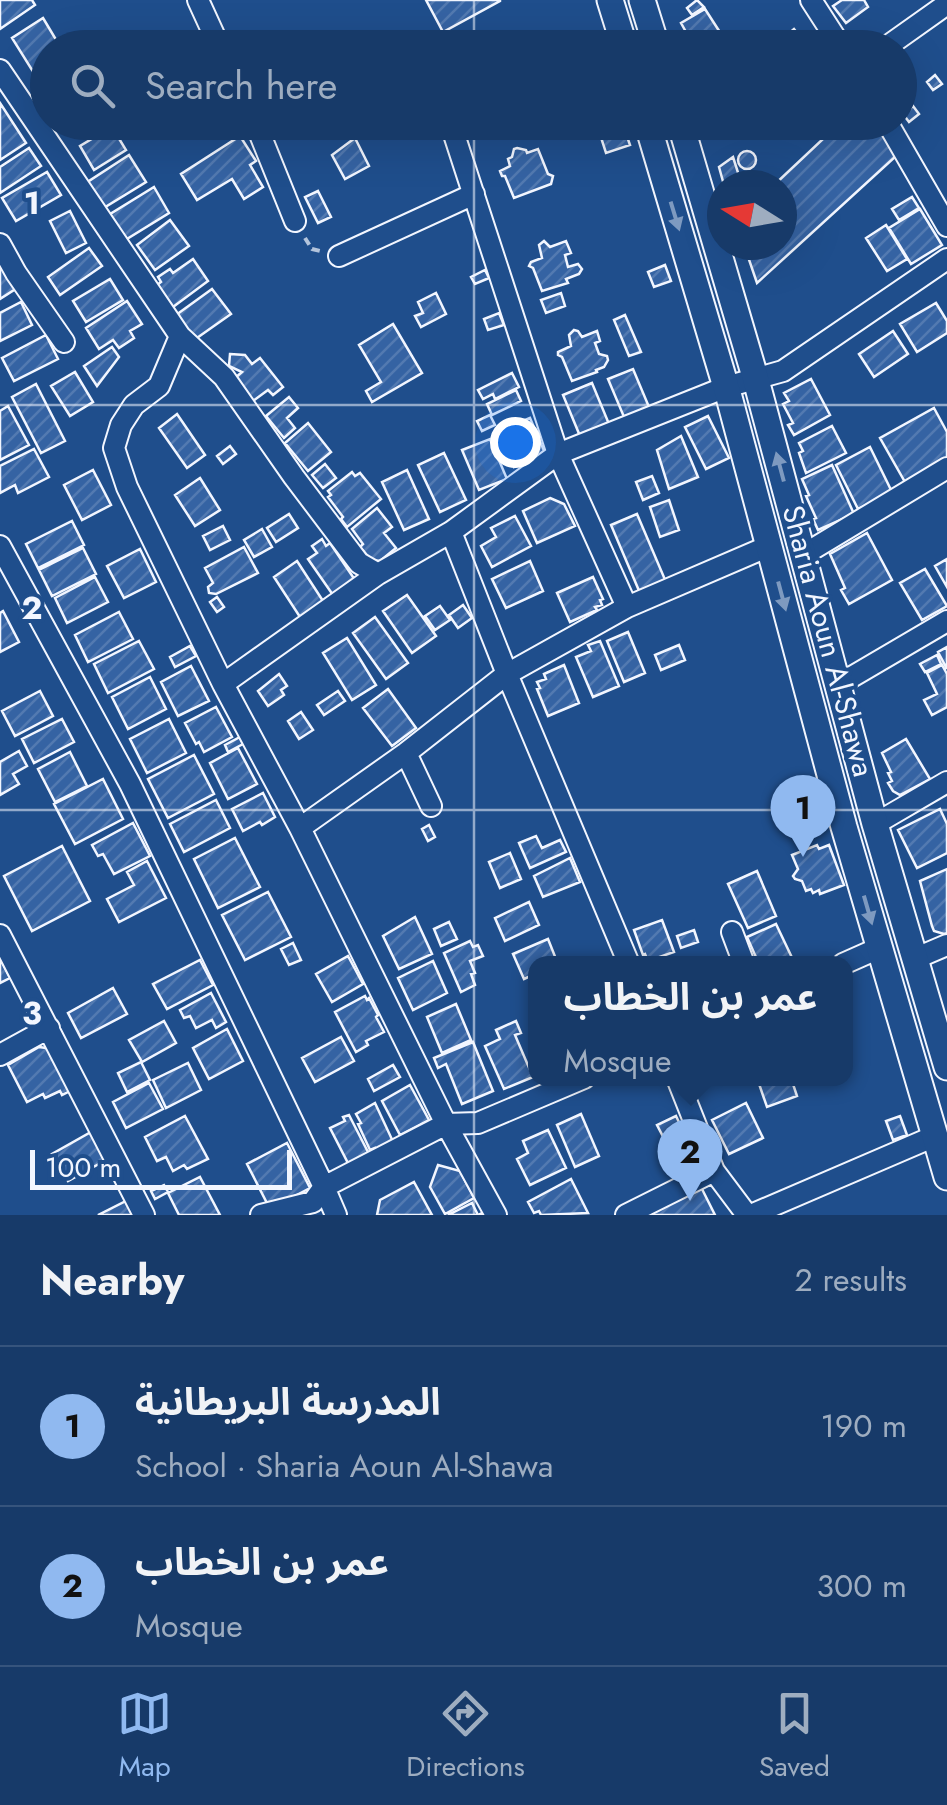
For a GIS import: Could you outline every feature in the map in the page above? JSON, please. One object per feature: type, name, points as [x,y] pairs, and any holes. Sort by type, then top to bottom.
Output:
[{"type":"main road","points":[[610,0],[619,30]]},
{"type":"main road","points":[[642,0],[651,30]]},
{"type":"main road","name":"Sharia Aoun Al-Shawa","points":[[652,140],[726,387],[878,948],[947,1177]]},
{"type":"main road","name":"Sharia Aoun Al-Shawa","points":[[685,140],[756,380],[875,824],[947,1067]]},
{"type":"street","points":[[198,0],[212,30]]},
{"type":"street","points":[[811,0],[830,30]]},
{"type":"street","points":[[910,30],[947,4]]},
{"type":"street","points":[[0,70],[30,114]]},
{"type":"street","points":[[47,140],[180,336],[224,376],[359,562],[378,574]]},
{"type":"street","points":[[262,140],[295,221]]},
{"type":"street","points":[[456,140],[558,454],[628,607]]},
{"type":"street","points":[[897,140],[947,226]]},
{"type":"street","points":[[339,256],[474,194]]},
{"type":"street","points":[[0,244],[64,342]]},
{"type":"street","points":[[223,684],[378,574],[451,532],[558,454],[726,387],[783,371],[947,258]]},
{"type":"street","points":[[180,336],[159,386],[134,406],[121,425],[114,448],[127,486],[223,684],[496,1215]]},
{"type":"street","points":[[803,555],[947,468]]},
{"type":"street","points":[[451,532],[626,956]]},
{"type":"street","points":[[0,546],[130,784],[336,1215]]},
{"type":"street","points":[[300,828],[406,753],[507,674],[628,607],[769,546]]},
{"type":"street","points":[[838,685],[947,621]]},
{"type":"street","points":[[406,753],[432,806]]},
{"type":"street","points":[[875,824],[947,782]]},
{"type":"street","points":[[732,932],[741,956]]},
{"type":"street","points":[[0,935],[144,1215]]},
{"type":"street","points":[[914,959],[947,945]]},
{"type":"street","points":[[853,959],[878,948]]},
{"type":"street","points":[[0,1054],[49,1028]]},
{"type":"street","points":[[261,1215],[314,1202],[324,1187],[446,1124],[478,1123],[565,1086]]},
{"type":"street","points":[[680,1086],[714,1170],[749,1215],[935,1136]]},
{"type":"street","points":[[626,1215],[714,1170]]},
{"type":"path","points":[[295,221],[312,249],[339,256]]},
{"type":"building","points":[[0,0],[32,0],[35,5],[0,29]]},
{"type":"building","points":[[426,0],[500,0],[447,30],[442,30]]},
{"type":"building","points":[[697,0],[704,7],[692,15],[687,8]]},
{"type":"building","points":[[842,0],[864,0],[868,7],[846,23],[833,6]]},
{"type":"building","points":[[705,9],[718,30],[685,30],[681,23]]},
{"type":"building","points":[[43,18],[50,30],[30,30],[30,67],[12,38]]},
{"type":"building","points":[[935,75],[942,84],[933,90],[927,82]]},
{"type":"building","points":[[0,103],[26,143],[0,160]]},
{"type":"building","points":[[90,140],[120,140],[126,150],[94,170],[80,146]]},
{"type":"building","points":[[234,140],[243,140],[256,161],[250,165],[263,187],[244,199],[232,179],[197,200],[181,174]]},
{"type":"building","points":[[356,140],[369,166],[345,179],[332,155]]},
{"type":"building","points":[[602,140],[628,140],[630,145],[606,153]]},
{"type":"building","points":[[822,140],[887,140],[896,156],[797,246],[797,170],[790,170]]},
{"type":"building","points":[[29,148],[41,166],[0,193],[0,167]]},
{"type":"building","points":[[517,148],[527,153],[538,149],[548,174],[553,176],[551,184],[514,198],[500,171],[510,166],[508,159]]},
{"type":"building","points":[[747,151],[754,153],[754,167],[747,169],[740,167],[738,160],[740,153]]},
{"type":"building","points":[[129,155],[146,182],[102,209],[86,183]]},
{"type":"building","points":[[733,157],[737,170],[720,170]]},
{"type":"building","points":[[47,172],[61,195],[16,221],[2,198]]},
{"type":"building","points":[[154,187],[169,213],[122,242],[107,216]]},
{"type":"building","points":[[318,191],[331,217],[318,223],[305,197]]},
{"type":"building","points":[[912,197],[919,208],[899,220],[892,209]]},
{"type":"building","points":[[920,209],[942,245],[911,264],[889,228]]},
{"type":"building","points":[[70,211],[86,243],[66,253],[50,221]]},
{"type":"building","points":[[170,220],[189,246],[155,270],[137,245]]},
{"type":"building","points":[[886,225],[907,259],[887,271],[866,238]]},
{"type":"building","points":[[544,241],[550,247],[566,241],[571,253],[565,255],[568,267],[578,264],[582,269],[566,279],[568,283],[542,291],[529,266],[542,258],[539,245]]},
{"type":"building","points":[[89,248],[102,266],[60,295],[48,277]]},
{"type":"building","points":[[193,259],[208,281],[173,307],[157,285],[161,282],[158,277],[170,269],[173,273]]},
{"type":"building","points":[[0,260],[17,288],[0,299]]},
{"type":"building","points":[[749,260],[782,260],[757,283]]},
{"type":"building","points":[[665,265],[671,281],[654,287],[648,272]]},
{"type":"building","points":[[485,270],[489,278],[475,284],[471,277]]},
{"type":"building","points":[[110,279],[123,300],[86,322],[73,301]]},
{"type":"building","points":[[212,289],[231,314],[194,340],[176,315]]},
{"type":"building","points":[[436,293],[446,314],[421,327],[415,316],[423,313],[418,302]]},
{"type":"building","points":[[561,293],[565,306],[546,313],[541,300]]},
{"type":"building","points":[[127,301],[142,324],[130,331],[134,338],[119,348],[113,340],[99,349],[86,328]]},
{"type":"building","points":[[21,302],[32,325],[0,341],[0,313]]},
{"type":"building","points":[[936,303],[947,321],[947,333],[917,352],[900,324]]},
{"type":"building","points":[[499,313],[504,325],[488,330],[484,319]]},
{"type":"building","points":[[625,315],[641,352],[629,356],[614,320]]},
{"type":"building","points":[[393,324],[422,373],[372,402],[366,391],[381,382],[359,345]]},
{"type":"building","points":[[574,330],[582,337],[597,331],[600,341],[595,343],[599,354],[608,360],[597,372],[572,381],[558,352],[571,346],[569,335]]},
{"type":"building","points":[[893,331],[908,354],[874,377],[859,354]]},
{"type":"building","points":[[46,335],[58,359],[14,381],[2,358]]},
{"type":"building","points":[[112,347],[119,357],[97,386],[84,366]]},
{"type":"building","points":[[230,354],[245,355],[252,364],[260,358],[283,387],[273,395],[268,390],[253,401],[235,378],[242,372],[229,366]]},
{"type":"building","points":[[633,369],[649,407],[624,417],[608,379]]},
{"type":"building","points":[[75,372],[93,402],[70,416],[51,386]]},
{"type":"building","points":[[512,373],[519,387],[495,399],[493,394],[483,399],[478,390]]},
{"type":"building","points":[[811,379],[830,415],[794,435],[788,425],[793,423],[783,404],[789,401],[784,393]]},
{"type":"building","points":[[592,383],[609,424],[580,436],[563,395]]},
{"type":"building","points":[[36,384],[65,441],[41,453],[12,397]]},
{"type":"building","points":[[516,390],[521,401],[492,415],[487,404]]},
{"type":"building","points":[[289,397],[298,408],[287,418],[295,428],[284,438],[266,416]]},
{"type":"building","points":[[8,406],[29,445],[0,460],[0,411]]},
{"type":"building","points":[[934,408],[947,432],[947,458],[905,482],[880,438]]},
{"type":"building","points":[[177,414],[205,455],[187,468],[159,428]]},
{"type":"building","points":[[490,415],[495,425],[482,431],[477,421]]},
{"type":"building","points":[[708,416],[729,458],[706,469],[685,427]]},
{"type":"building","points":[[530,418],[545,453],[514,467],[499,431]]},
{"type":"building","points":[[308,423],[331,452],[308,471],[285,443]]},
{"type":"building","points":[[832,426],[846,453],[806,473],[799,443]]},
{"type":"building","points":[[681,436],[698,477],[669,489],[657,450]]},
{"type":"building","points":[[490,439],[507,479],[479,490],[462,450]]},
{"type":"building","points":[[230,446],[236,454],[223,464],[217,456]]},
{"type":"building","points":[[870,447],[892,492],[858,509],[836,465]]},
{"type":"building","points":[[34,449],[49,477],[18,493],[15,485],[0,493],[0,466]]},
{"type":"building","points":[[444,453],[466,500],[440,512],[418,465]]},
{"type":"building","points":[[325,464],[336,478],[323,488],[312,475]]},
{"type":"building","points":[[832,465],[854,514],[818,530],[802,479]]},
{"type":"building","points":[[93,470],[111,505],[82,520],[64,485]]},
{"type":"building","points":[[407,470],[429,519],[404,530],[382,482]]},
{"type":"building","points":[[352,472],[355,476],[360,473],[381,499],[347,527],[328,491]]},
{"type":"building","points":[[652,476],[659,493],[643,500],[636,482]]},
{"type":"building","points":[[200,478],[220,510],[195,526],[175,495]]},
{"type":"building","points":[[550,498],[564,504],[575,526],[537,543],[523,511]]},
{"type":"building","points":[[669,500],[679,530],[660,537],[650,507]]},
{"type":"building","points":[[377,508],[392,527],[384,533],[396,548],[380,561],[371,560],[352,529]]},
{"type":"building","points":[[289,514],[298,528],[276,542],[267,528]]},
{"type":"building","points":[[637,514],[666,582],[640,593],[611,525]]},
{"type":"building","points":[[515,516],[531,546],[492,567],[481,546],[496,537],[491,528]]},
{"type":"building","points":[[72,521],[84,545],[38,568],[26,544]]},
{"type":"building","points":[[223,526],[230,540],[210,550],[203,536]]},
{"type":"building","points":[[262,529],[272,547],[254,557],[244,540]]},
{"type":"building","points":[[867,533],[892,580],[849,604],[830,554]]},
{"type":"building","points":[[322,539],[326,546],[330,543],[355,580],[333,595],[308,559],[317,553],[312,546]]},
{"type":"building","points":[[244,547],[258,573],[216,594],[209,593],[208,587],[213,583],[205,568]]},
{"type":"building","points":[[83,548],[96,574],[52,596],[39,570]]},
{"type":"building","points":[[140,549],[156,582],[124,598],[107,566]]},
{"type":"building","points":[[947,559],[947,587],[935,566]]},
{"type":"building","points":[[297,561],[323,601],[300,617],[274,577]]},
{"type":"building","points":[[530,561],[543,591],[506,608],[492,579]]},
{"type":"building","points":[[925,569],[947,606],[922,620],[900,583]]},
{"type":"building","points":[[95,577],[108,602],[67,623],[55,598]]},
{"type":"building","points":[[593,577],[602,605],[570,622],[557,593]]},
{"type":"building","points":[[407,595],[436,636],[412,653],[383,611]]},
{"type":"building","points":[[217,597],[224,607],[217,612],[210,602]]},
{"type":"building","points":[[463,605],[472,618],[458,628],[449,615]]},
{"type":"building","points":[[440,606],[450,620],[435,630],[425,616]]},
{"type":"building","points":[[3,611],[19,642],[0,652],[0,613]]},
{"type":"building","points":[[119,612],[133,639],[88,662],[75,635]]},
{"type":"building","points":[[375,617],[408,663],[386,679],[353,633]]},
{"type":"building","points":[[628,632],[645,673],[624,682],[607,641]]},
{"type":"building","points":[[347,638],[376,685],[352,700],[323,653]]},
{"type":"building","points":[[139,641],[154,669],[108,693],[94,664]]},
{"type":"building","points":[[600,641],[619,686],[593,697],[576,657],[591,651],[588,645]]},
{"type":"building","points":[[679,645],[685,660],[661,670],[655,655]]},
{"type":"building","points":[[190,646],[196,656],[175,667],[170,657]]},
{"type":"building","points":[[947,647],[947,669],[938,652]]},
{"type":"building","points":[[937,655],[941,664],[925,672],[920,664]]},
{"type":"building","points":[[564,665],[579,703],[548,716],[537,682],[546,679],[544,674]]},
{"type":"building","points":[[942,665],[947,674],[947,707],[932,715],[924,700],[937,694],[927,673]]},
{"type":"building","points":[[191,666],[209,701],[178,716],[161,682]]},
{"type":"building","points":[[279,674],[287,686],[281,690],[284,695],[268,706],[258,691]]},
{"type":"building","points":[[150,677],[166,709],[128,729],[112,697]]},
{"type":"building","points":[[388,689],[416,728],[392,746],[363,708]]},
{"type":"building","points":[[40,691],[53,716],[15,736],[2,711]]},
{"type":"building","points":[[338,691],[345,701],[324,715],[317,705]]},
{"type":"building","points":[[216,707],[232,737],[204,752],[185,723]]},
{"type":"building","points":[[301,712],[313,730],[299,739],[288,721]]},
{"type":"building","points":[[62,719],[74,742],[34,763],[22,739]]},
{"type":"building","points":[[169,719],[186,753],[147,773],[130,739]]},
{"type":"building","points":[[240,737],[243,744],[228,752],[225,745]]},
{"type":"building","points":[[906,739],[930,779],[900,795],[888,783],[892,781],[888,773],[891,772],[882,753]]},
{"type":"building","points":[[238,748],[257,784],[228,799],[210,763]]},
{"type":"building","points":[[19,751],[27,766],[13,774],[19,784],[0,795],[0,762]]},
{"type":"building","points":[[70,752],[87,786],[55,802],[38,769]]},
{"type":"building","points":[[194,755],[214,794],[168,818],[148,779]]},
{"type":"building","points":[[103,779],[123,819],[75,844],[54,804]]},
{"type":"building","points":[[263,793],[275,817],[243,831],[232,809]]},
{"type":"building","points":[[216,800],[230,828],[184,852],[170,824]]},
{"type":"building","points":[[940,809],[947,824],[947,853],[917,868],[898,830]]},
{"type":"building","points":[[133,823],[150,856],[114,874],[103,854],[98,856],[92,845]]},
{"type":"building","points":[[429,825],[435,837],[428,841],[422,829]]},
{"type":"building","points":[[536,836],[542,848],[560,840],[566,852],[530,868],[519,843]]},
{"type":"building","points":[[235,838],[260,887],[218,908],[194,859]]},
{"type":"building","points":[[817,845],[819,849],[829,845],[844,885],[820,894],[819,890],[806,891],[802,881],[793,876],[798,869],[792,855]]},
{"type":"building","points":[[62,846],[90,901],[32,931],[4,876]]},
{"type":"building","points":[[510,853],[521,879],[500,888],[489,862]]},
{"type":"building","points":[[570,858],[580,882],[543,897],[534,876]]},
{"type":"building","points":[[147,861],[166,898],[119,922],[107,899],[134,885],[127,872]]},
{"type":"building","points":[[947,869],[944,934],[934,931],[920,881]]},
{"type":"building","points":[[757,871],[776,916],[748,928],[728,884]]},
{"type":"building","points":[[268,892],[291,937],[245,960],[222,915]]},
{"type":"building","points":[[529,902],[539,925],[505,941],[495,918]]},
{"type":"building","points":[[415,917],[432,954],[399,969],[383,936]]},
{"type":"building","points":[[662,920],[674,952],[643,955],[634,930]]},
{"type":"building","points":[[449,922],[457,939],[441,946],[434,929]]},
{"type":"building","points":[[776,924],[791,956],[755,956],[747,937]]},
{"type":"building","points":[[694,930],[698,942],[681,948],[677,936]]},
{"type":"building","points":[[548,939],[555,956],[528,956],[528,977],[524,979],[513,954]]},
{"type":"building","points":[[470,941],[473,947],[478,945],[483,956],[470,961],[475,985],[461,992],[444,953]]},
{"type":"building","points":[[293,943],[301,960],[289,965],[281,949]]},
{"type":"building","points":[[348,956],[363,984],[332,1002],[316,974]]},
{"type":"building","points":[[0,958],[10,978],[0,983]]},
{"type":"building","points":[[200,960],[213,985],[167,1009],[153,984]]},
{"type":"building","points":[[433,961],[447,993],[413,1010],[398,978]]},
{"type":"building","points":[[113,988],[127,1014],[81,1038],[68,1013]]},
{"type":"building","points":[[211,993],[226,1022],[216,1028],[212,1020],[196,1028],[190,1016],[184,1018],[180,1010]]},
{"type":"building","points":[[365,996],[384,1032],[366,1041],[368,1045],[356,1052],[335,1012]]},
{"type":"building","points":[[456,1004],[471,1040],[442,1053],[427,1017]]},
{"type":"building","points":[[164,1021],[176,1043],[142,1062],[129,1040]]},
{"type":"building","points":[[516,1021],[521,1033],[515,1035],[528,1065],[528,1079],[504,1089],[485,1046],[500,1039],[496,1030]]},
{"type":"building","points":[[227,1029],[243,1061],[209,1079],[193,1048]]},
{"type":"building","points":[[341,1037],[354,1061],[315,1082],[302,1058]]},
{"type":"building","points":[[473,1042],[493,1091],[462,1104],[446,1064],[438,1068],[434,1058]]},
{"type":"building","points":[[39,1047],[53,1049],[72,1090],[45,1098],[43,1094],[27,1102],[8,1065]]},
{"type":"building","points":[[141,1062],[150,1080],[127,1092],[118,1073]]},
{"type":"building","points":[[188,1063],[201,1090],[166,1108],[153,1080]]},
{"type":"building","points":[[393,1065],[400,1077],[374,1091],[368,1079]]},
{"type":"building","points":[[149,1083],[163,1109],[126,1128],[113,1102]]},
{"type":"building","points":[[410,1085],[429,1120],[400,1135],[382,1101]]},
{"type":"building","points":[[760,1086],[794,1086],[797,1096],[767,1107]]},
{"type":"building","points":[[375,1103],[396,1148],[378,1156],[375,1148],[370,1150],[356,1114]]},
{"type":"building","points":[[746,1103],[763,1138],[729,1154],[712,1120]]},
{"type":"building","points":[[581,1114],[599,1156],[575,1167],[557,1125]]},
{"type":"building","points":[[349,1115],[370,1156],[350,1167],[330,1128]]},
{"type":"building","points":[[185,1116],[208,1159],[173,1171],[166,1157],[157,1161],[145,1137]]},
{"type":"building","points":[[676,1116],[686,1137],[668,1146],[657,1125]]},
{"type":"building","points":[[900,1116],[907,1135],[893,1140],[886,1121]]},
{"type":"building","points":[[548,1130],[566,1168],[530,1185],[517,1159],[528,1153],[523,1141]]},
{"type":"building","points":[[91,1132],[106,1160],[68,1181],[52,1154]]},
{"type":"building","points":[[287,1143],[310,1188],[270,1209],[247,1164]]},
{"type":"building","points":[[438,1165],[460,1171],[474,1198],[445,1214],[430,1187]]},
{"type":"building","points":[[200,1177],[220,1215],[179,1215],[168,1193]]},
{"type":"building","points":[[571,1179],[588,1213],[534,1213],[528,1202]]},
{"type":"building","points":[[414,1182],[432,1215],[377,1215],[380,1200]]},
{"type":"building","points":[[164,1185],[168,1192],[155,1199],[151,1191]]},
{"type":"building","points":[[701,1187],[715,1215],[644,1215]]},
{"type":"building","points":[[128,1200],[135,1215],[98,1215]]},
{"type":"building","points":[[472,1203],[478,1215],[448,1215]]},
{"type":"place","name":"المدرسة البريطانية","points":[[803,857]]},
{"type":"place","name":"عمر بن الخطاب","points":[[690,1201]]}]
